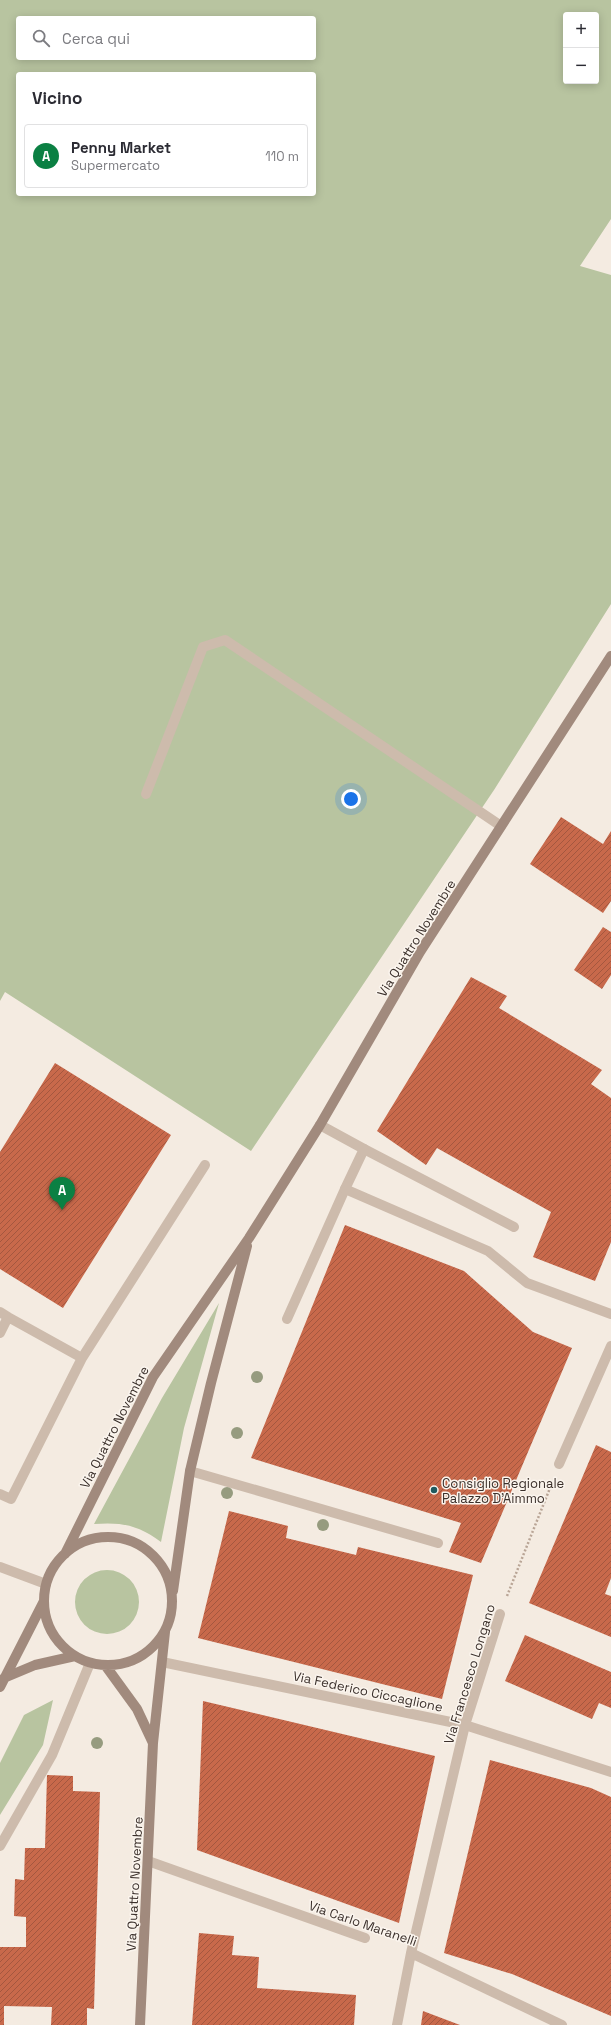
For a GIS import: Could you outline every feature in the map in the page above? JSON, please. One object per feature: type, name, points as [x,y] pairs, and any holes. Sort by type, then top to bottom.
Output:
[{"type":"main road","name":"Via Quattro Novembre","points":[[65,1554],[153,1377],[249,1238],[320,1126],[420,952],[501,826],[608,667],[611,656]]},
{"type":"main road","name":"Via Quattro Novembre","points":[[172,1596],[190,1471],[211,1383],[249,1238]]},
{"type":"main road","points":[[118,1538],[144,1548],[164,1569],[172,1596],[171,1614],[165,1632],[150,1650],[129,1662],[105,1665],[90,1663],[75,1656],[62,1646],[52,1633],[46,1618],[44,1601],[46,1584],[53,1567],[65,1554],[90,1540],[118,1538]]},
{"type":"main road","points":[[1,1680],[44,1601]]},
{"type":"main road","name":"Via Quattro Novembre","points":[[140,2025],[153,1743],[165,1632]]},
{"type":"main road","points":[[1,1680],[35,1665],[75,1656]]},
{"type":"main road","name":"Via Quattro Novembre","points":[[105,1665],[137,1709],[153,1743]]},
{"type":"street","points":[[146,794],[203,647],[225,640],[501,826]]},
{"type":"street","points":[[320,1126],[514,1227]]},
{"type":"street","points":[[287,1319],[364,1149]]},
{"type":"street","points":[[0,1494],[11,1499],[82,1358],[205,1165]]},
{"type":"street","points":[[345,1189],[488,1251],[527,1282],[611,1314]]},
{"type":"street","points":[[0,1333],[4,1315],[82,1358]]},
{"type":"street","points":[[559,1464],[611,1346]]},
{"type":"street","points":[[190,1471],[438,1543]]},
{"type":"street","points":[[0,1567],[46,1584]]},
{"type":"street","name":"Via Francesco Longano","points":[[397,2025],[411,1953],[465,1725],[500,1614]]},
{"type":"street","name":"Via Federico Ciccaglione","points":[[162,1662],[465,1725],[611,1772]]},
{"type":"street","points":[[0,1846],[52,1755],[90,1663]]},
{"type":"street","name":"Via Carlo Maranelli","points":[[148,1861],[365,1938]]},
{"type":"street","name":"Via Carlo Maranelli","points":[[411,1953],[562,2025]]},
{"type":"path","name":"Via Francesco Longano","points":[[500,1614],[559,1464]]},
{"type":"green space","points":[[0,0],[611,0],[611,219],[580,266],[611,275],[611,604],[494,790],[251,1151],[5,992],[0,1001]]},
{"type":"green space","points":[[219,1303],[184,1428],[161,1542],[137,1528],[121,1524],[94,1524],[162,1398]]},
{"type":"green space","points":[[101,1570],[113,1570],[130,1579],[137,1590],[139,1602],[137,1614],[130,1625],[113,1634],[101,1634],[89,1629],[80,1620],[75,1608],[75,1596],[80,1584],[89,1575]]},
{"type":"green space","points":[[53,1700],[43,1745],[0,1815],[0,1763],[24,1715]]},
{"type":"building","points":[[561,817],[603,844],[611,831],[611,901],[603,913],[530,864]]},
{"type":"building","points":[[603,927],[611,932],[611,975],[602,989],[574,970]]},
{"type":"building","points":[[471,977],[507,996],[499,1008],[602,1070],[591,1084],[611,1098],[611,1242],[595,1281],[533,1257],[551,1212],[437,1148],[426,1165],[377,1131]]},
{"type":"building","points":[[55,1063],[171,1135],[63,1308],[0,1269],[0,1152]]},
{"type":"building","points":[[345,1225],[464,1271],[533,1332],[572,1348],[481,1563],[449,1552],[461,1523],[251,1458]]},
{"type":"building","points":[[596,1445],[611,1452],[611,1578],[605,1594],[611,1596],[611,1637],[529,1603]]},
{"type":"building","points":[[229,1511],[288,1526],[286,1538],[356,1555],[358,1547],[473,1575],[442,1699],[198,1638]]},
{"type":"building","points":[[525,1635],[611,1672],[611,1708],[599,1703],[592,1719],[505,1681]]},
{"type":"building","points":[[203,1701],[435,1756],[399,1923],[197,1850]]},
{"type":"building","points":[[490,1760],[591,1788],[611,1797],[611,2016],[512,1974],[444,1953]]},
{"type":"building","points":[[47,1775],[73,1776],[73,1791],[100,1792],[94,2009],[87,2008],[87,2025],[51,2025],[52,2007],[4,2006],[4,2025],[0,2025],[0,1947],[26,1947],[26,1917],[14,1916],[15,1879],[24,1880],[25,1848],[45,1848]]},
{"type":"building","points":[[199,1933],[234,1936],[232,1955],[259,1957],[257,1988],[356,1995],[354,2025],[192,2025]]},
{"type":"building","points":[[423,2011],[460,2025],[421,2025]]},
{"type":"place","name":"Penny Market","points":[[62,1210]]},
{"type":"place","name":"Consiglio Regionale Palazzo D'Aimmo","points":[[434,1490]]}]
